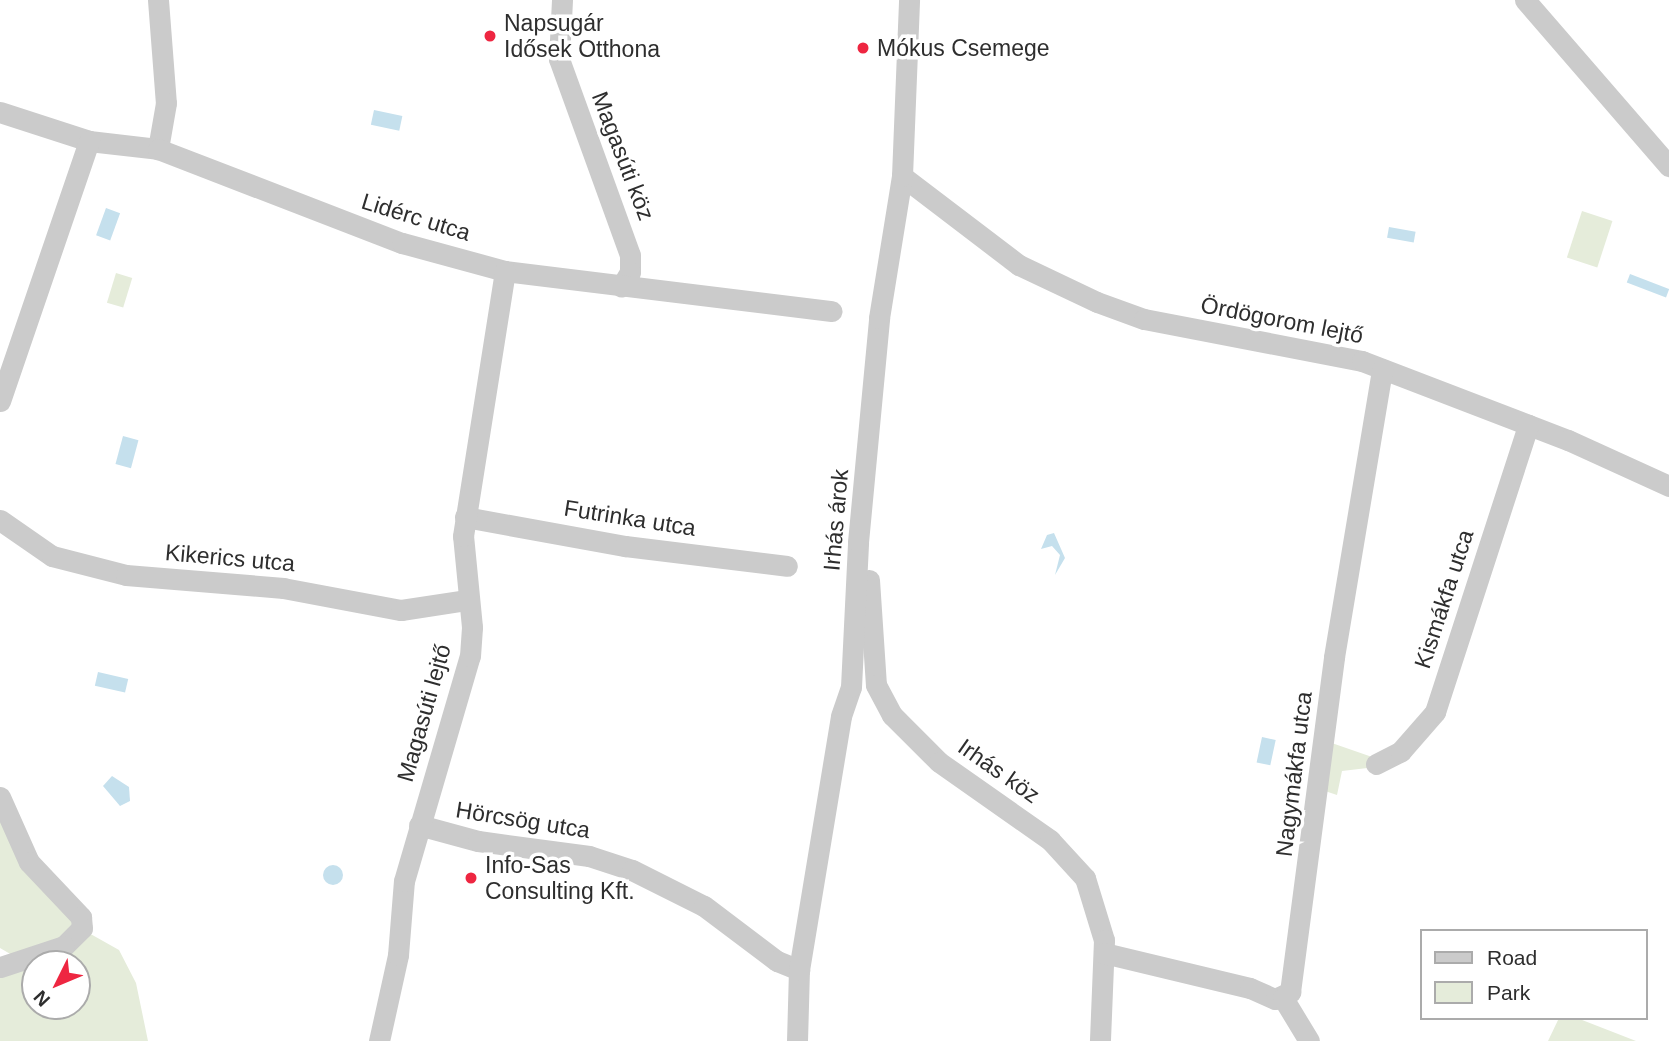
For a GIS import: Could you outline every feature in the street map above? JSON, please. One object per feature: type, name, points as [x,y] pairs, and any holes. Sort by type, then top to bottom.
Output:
[{"type":"street","points":[[158,0],[166,103],[158,149]]},
{"type":"street","name":"Magasúti köz","points":[[562,0],[559,59],[630,255],[630,272],[621,287]]},
{"type":"street","name":"Irhás árok","points":[[797,1041],[799,971],[841,716],[851,687],[858,542],[879,318],[902,176],[909,0]]},
{"type":"street","points":[[1525,0],[1669,166]]},
{"type":"street","name":"Lidérc utca","points":[[0,112],[89,141],[158,149],[402,243],[505,271],[832,311]]},
{"type":"street","points":[[0,401],[89,141]]},
{"type":"street","name":"Ördögorom lejtő","points":[[902,176],[1019,265],[1097,302],[1144,319],[1317,351],[1382,369],[1528,425],[1669,486]]},
{"type":"street","name":"Magasúti lejtő","points":[[379,1041],[398,955],[404,881],[470,656],[472,627],[467,600],[465,517],[505,271]]},
{"type":"street","name":"Nagymákfa utca","points":[[1283,998],[1294,983],[1334,657],[1382,369]]},
{"type":"street","name":"Kismákfa utca","points":[[1376,764],[1401,751],[1435,712],[1528,425]]},
{"type":"street","name":"Futrinka utca","points":[[465,517],[625,547],[787,566]]},
{"type":"street","name":"Kikerics utca","points":[[0,520],[52,556],[127,575],[283,588],[401,610],[467,600]]},
{"type":"street","name":"Irhás köz","points":[[858,542],[868,558],[876,685],[892,715],[939,762],[1071,859],[1090,888],[1104,953],[1100,1041]]},
{"type":"street","points":[[0,797],[29,862],[82,917],[82,928],[64,946],[0,967]]},
{"type":"street","name":"Hörcsög utca","points":[[419,825],[478,841],[589,856],[632,870],[704,906],[777,961],[799,971]]},
{"type":"street","points":[[1104,953],[1283,998],[1310,1041]]},
{"type":"green space","points":[[1582,211],[1612,221],[1597,267],[1567,258]]},
{"type":"green space","points":[[116,273],[132,278],[123,308],[107,303]]},
{"type":"green space","points":[[1326,741],[1375,758],[1376,767],[1342,771],[1337,795],[1322,790]]},
{"type":"green space","points":[[0,807],[87,932],[119,950],[136,983],[148,1041],[0,1041],[0,978],[12,955],[0,948]]},
{"type":"green space","points":[[1558,1020],[1582,1020],[1636,1041],[1548,1041]]},
{"type":"water","points":[[374,110],[402,116],[399,131],[371,125]]},
{"type":"water","points":[[106,208],[120,213],[110,240],[96,235]]},
{"type":"water","points":[[1389,227],[1416,232],[1414,243],[1387,238]]},
{"type":"water","points":[[1630,274],[1669,289],[1666,297],[1627,282]]},
{"type":"water","points":[[123,436],[138,440],[131,468],[115,464]]},
{"type":"water","points":[[1054,533],[1065,558],[1055,575],[1060,555],[1052,546],[1041,549],[1047,535]]},
{"type":"water","points":[[98,672],[128,679],[125,693],[95,686]]},
{"type":"water","points":[[1262,737],[1276,740],[1270,765],[1257,762]]},
{"type":"water","points":[[112,776],[129,787],[130,801],[120,806],[103,786]]},
{"type":"water","points":[[333,865],[340,868],[343,875],[340,882],[333,885],[326,882],[323,875],[326,868]]},
{"type":"place","name":"Napsugár Idősek Otthona","points":[[490,36]]},
{"type":"place","name":"Mókus Csemege","points":[[863,48]]},
{"type":"place","name":"Info-Sas Consulting Kft.","points":[[471,878]]}]
